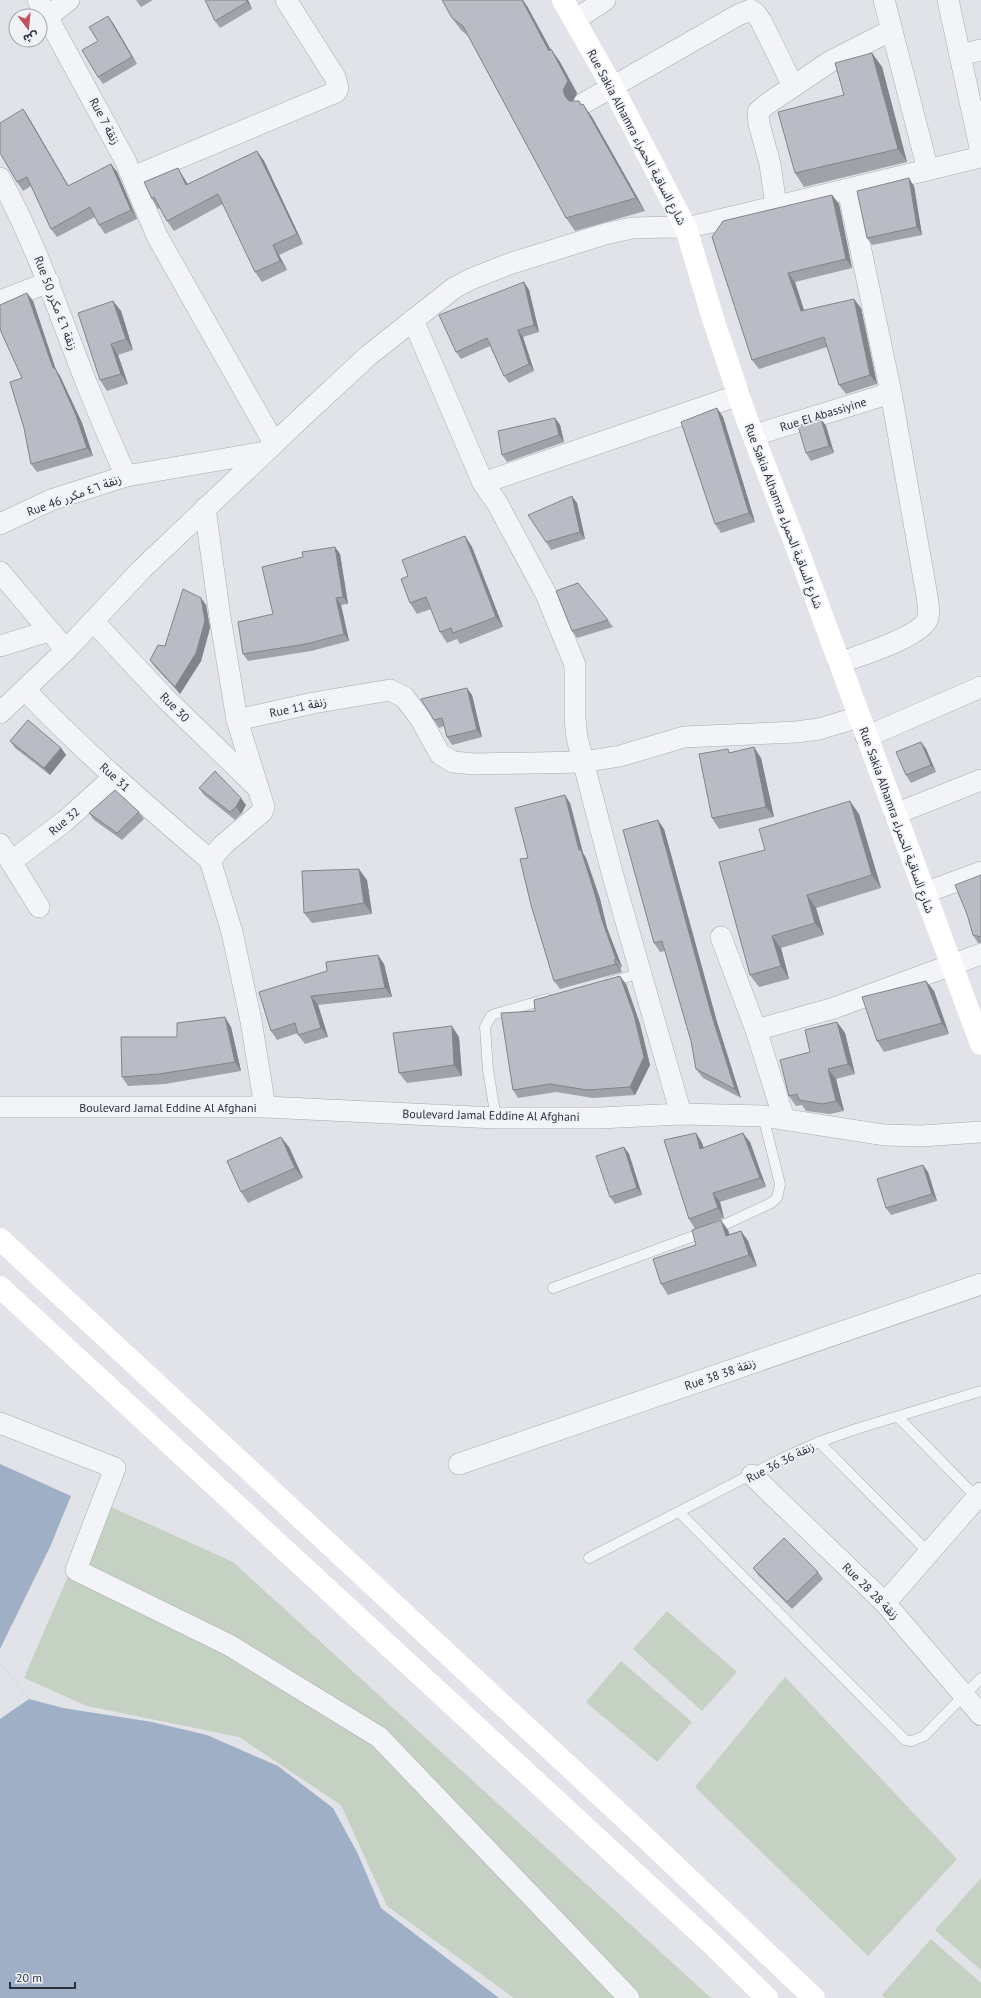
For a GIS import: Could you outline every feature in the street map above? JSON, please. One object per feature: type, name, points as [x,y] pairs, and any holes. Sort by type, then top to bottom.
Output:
[{"type":"main road","name":"Rue Sakia Alhamra شارع الساقية الحمراء","points":[[563,0],[613,88],[686,228],[714,322],[739,395],[981,1044]]},
{"type":"main road","points":[[0,1239],[632,1825],[814,1998]]},
{"type":"main road","points":[[0,1287],[703,1936],[767,1998]]},
{"type":"street","points":[[42,8],[69,0]]},
{"type":"street","points":[[133,177],[336,92],[338,88],[335,77],[286,0]]},
{"type":"street","points":[[575,20],[606,0]]},
{"type":"street","points":[[884,0],[928,170]]},
{"type":"street","points":[[948,0],[981,152]]},
{"type":"street","points":[[584,103],[613,88],[738,15],[751,10],[756,14],[760,21],[793,86]]},
{"type":"street","name":"Rue 7 زنقة","points":[[48,19],[133,177],[164,247],[270,447]]},
{"type":"street","points":[[776,206],[770,164],[758,115],[767,104],[831,61],[892,30]]},
{"type":"street","points":[[960,55],[981,50]]},
{"type":"street","points":[[0,713],[66,650],[142,569],[270,447],[369,355],[454,288],[471,279],[509,264],[605,234],[632,228],[673,226],[686,228],[981,157]]},
{"type":"street","name":"Rue 50 زنقة ٤٦ مكرر","points":[[0,178],[7,206],[49,282],[106,431]]},
{"type":"street","points":[[839,663],[896,642],[918,630],[927,620],[927,596],[891,393],[848,189]]},
{"type":"street","points":[[0,301],[49,282]]},
{"type":"street","points":[[413,320],[483,483],[497,503],[546,594],[575,665],[575,719],[577,738],[613,876],[680,1114]]},
{"type":"street","name":"Rue El Abassiyine","points":[[755,435],[891,393]]},
{"type":"street","points":[[483,483],[739,395]]},
{"type":"street","name":"Rue 46 زنقة ٤٦ مكرر","points":[[0,524],[51,500],[126,476],[106,431]]},
{"type":"street","points":[[126,476],[270,447]]},
{"type":"street","points":[[205,508],[220,617],[238,720],[260,790],[264,810],[210,860],[232,932],[251,1021],[265,1107]]},
{"type":"street","points":[[0,572],[66,650]]},
{"type":"street","name":"Rue 30","points":[[93,621],[164,697],[260,790]]},
{"type":"street","points":[[0,646],[49,631]]},
{"type":"street","name":"Rue 11 زنقة","points":[[238,720],[313,703],[390,690],[404,697],[420,718],[440,754],[453,762],[468,764],[583,762],[620,756],[684,737],[796,732],[819,729],[862,727],[981,687]]},
{"type":"street","name":"Rue 31","points":[[25,690],[58,724],[114,777],[210,860]]},
{"type":"street","name":"Rue 32","points":[[12,861],[65,821],[114,777]]},
{"type":"street","points":[[895,814],[981,780]]},
{"type":"street","points":[[0,844],[12,861],[39,907]]},
{"type":"street","points":[[924,893],[981,872]]},
{"type":"street","points":[[721,937],[756,1030],[784,1119]]},
{"type":"street","points":[[756,1030],[834,1008],[950,964],[981,954]]},
{"type":"street","name":"Boulevard Jamal Eddine Al Afghani","points":[[0,1107],[265,1107],[496,1118],[599,1118],[680,1114],[763,1116],[884,1135],[921,1136],[981,1132]]},
{"type":"street","name":"Rue 38 زنقة 38","points":[[459,1464],[981,1284]]},
{"type":"street","points":[[0,1423],[115,1468],[76,1570],[228,1645],[379,1737],[628,1998]]},
{"type":"street","name":"Rue 28 زنقة 28","points":[[752,1475],[885,1603],[981,1715]]},
{"type":"street","points":[[885,1603],[980,1498]]},
{"type":"lane","points":[[597,985],[641,973]]},
{"type":"lane","points":[[496,1118],[488,1070],[485,1027],[487,1022],[495,1014],[554,997]]},
{"type":"lane","points":[[553,1288],[726,1224],[771,1203],[777,1198],[780,1184],[763,1116]]},
{"type":"lane","name":"Rue 36 زنقة 36","points":[[589,1558],[787,1456],[819,1442],[981,1391]]},
{"type":"lane","points":[[898,1417],[980,1498]]},
{"type":"lane","points":[[819,1442],[929,1553]]},
{"type":"lane","points":[[679,1512],[905,1740],[912,1741],[924,1736],[981,1678]]},
{"type":"green space","points":[[100,1502],[233,1562],[711,1998],[514,1998],[387,1906],[341,1805],[239,1737],[87,1706],[24,1678]]},
{"type":"green space","points":[[667,1611],[737,1672],[702,1711],[633,1649]]},
{"type":"green space","points":[[621,1661],[692,1722],[657,1762],[586,1702]]},
{"type":"green space","points":[[785,1677],[957,1859],[868,1956],[695,1787]]},
{"type":"green space","points":[[981,1878],[981,1970],[935,1930]]},
{"type":"green space","points":[[931,1939],[981,1983],[981,1998],[885,1998],[882,1995]]},
{"type":"water","points":[[0,1464],[71,1496],[50,1547],[0,1649]]},
{"type":"water","points":[[0,1663],[29,1699],[63,1708],[152,1722],[207,1735],[278,1766],[333,1808],[358,1854],[381,1908],[499,1998],[0,1998]]},
{"type":"pier","points":[[0,1663],[29,1699],[0,1719]]},
{"type":"building","points":[[205,0],[247,0],[247,2],[215,21]]},
{"type":"building","points":[[442,0],[522,0],[549,51],[551,49],[568,81],[563,90],[565,96],[569,101],[579,101],[581,105],[583,104],[636,198],[566,218],[463,26],[452,18]]},
{"type":"building","points":[[108,16],[132,57],[98,77],[82,50],[98,41],[89,27]]},
{"type":"building","points":[[872,53],[898,149],[795,173],[778,112],[844,95],[835,63]]},
{"type":"building","points":[[23,109],[68,186],[111,164],[131,210],[99,225],[90,207],[51,229],[27,177],[17,182],[0,153],[0,123]]},
{"type":"building","points":[[257,151],[297,234],[273,245],[280,261],[255,272],[218,194],[167,221],[154,197],[152,199],[144,182],[178,168],[186,185]]},
{"type":"building","points":[[909,178],[917,227],[867,238],[857,191]]},
{"type":"building","points":[[832,195],[846,259],[788,273],[801,311],[854,299],[870,375],[839,385],[824,337],[752,360],[712,237],[723,221]]},
{"type":"building","points":[[524,282],[534,325],[518,330],[529,364],[504,376],[487,338],[456,352],[439,315]]},
{"type":"building","points":[[27,293],[53,368],[55,368],[76,415],[87,448],[31,464],[24,428],[10,382],[22,378],[0,328],[0,305]]},
{"type":"building","points":[[113,301],[126,339],[111,344],[121,374],[100,380],[78,313]]},
{"type":"building","points":[[717,408],[749,513],[715,524],[681,422]]},
{"type":"building","points":[[555,418],[559,435],[502,455],[498,431]]},
{"type":"building","points":[[821,419],[829,446],[806,453],[798,426]]},
{"type":"building","points":[[572,496],[580,532],[546,542],[528,515]]},
{"type":"building","points":[[465,536],[496,617],[453,633],[451,628],[440,632],[426,597],[410,603],[401,579],[408,576],[402,560]]},
{"type":"building","points":[[335,547],[343,597],[336,598],[344,634],[306,644],[243,654],[238,622],[273,614],[262,567],[303,557],[302,552]]},
{"type":"building","points":[[578,583],[608,620],[572,631],[556,591]]},
{"type":"building","points":[[183,589],[201,598],[205,621],[196,653],[175,687],[150,660],[158,645],[165,646]]},
{"type":"building","points":[[467,688],[477,730],[447,737],[442,718],[434,720],[421,699]]},
{"type":"building","points":[[28,720],[61,748],[44,768],[10,741]]},
{"type":"building","points":[[921,742],[931,765],[906,775],[896,752]]},
{"type":"building","points":[[754,747],[766,807],[712,818],[699,754],[728,749],[729,753]]},
{"type":"building","points":[[215,771],[241,798],[236,807],[230,812],[199,788]]},
{"type":"building","points":[[115,790],[139,812],[117,833],[89,813]]},
{"type":"building","points":[[565,795],[579,850],[581,850],[602,920],[616,959],[614,960],[616,964],[554,981],[531,905],[520,859],[528,858],[515,808]]},
{"type":"building","points":[[850,801],[872,875],[807,895],[815,923],[772,936],[781,966],[750,975],[719,862],[765,850],[759,829]]},
{"type":"building","points":[[658,820],[711,1013],[735,1089],[696,1069],[691,1041],[662,941],[654,943],[623,830]]},
{"type":"building","points":[[359,869],[364,903],[304,913],[302,871]]},
{"type":"building","points":[[981,875],[981,937],[973,935],[967,914],[955,885]]},
{"type":"building","points":[[378,955],[385,988],[311,996],[321,1028],[298,1035],[295,1023],[271,1031],[259,992],[327,971],[326,962]]},
{"type":"building","points":[[620,976],[634,1015],[644,1057],[630,1087],[587,1090],[550,1084],[513,1090],[501,1013],[535,1011],[534,1000]]},
{"type":"building","points":[[926,981],[942,1023],[877,1041],[862,997]]},
{"type":"building","points":[[225,1017],[235,1062],[159,1074],[122,1077],[121,1037],[177,1037],[177,1023]]},
{"type":"building","points":[[837,1022],[848,1064],[828,1069],[836,1101],[823,1104],[799,1100],[797,1094],[789,1096],[780,1060],[810,1052],[805,1030]]},
{"type":"building","points":[[452,1026],[454,1065],[399,1073],[393,1033]]},
{"type":"building","points":[[696,1133],[700,1149],[743,1133],[760,1178],[713,1193],[718,1208],[689,1219],[664,1140]]},
{"type":"building","points":[[281,1137],[295,1168],[241,1192],[227,1161]]},
{"type":"building","points":[[624,1147],[637,1188],[610,1197],[596,1156]]},
{"type":"building","points":[[923,1165],[932,1194],[886,1208],[877,1179]]},
{"type":"building","points":[[721,1220],[726,1236],[741,1231],[749,1255],[661,1284],[653,1259],[696,1245],[692,1230]]},
{"type":"building","points":[[784,1538],[818,1572],[787,1602],[753,1568]]}]
